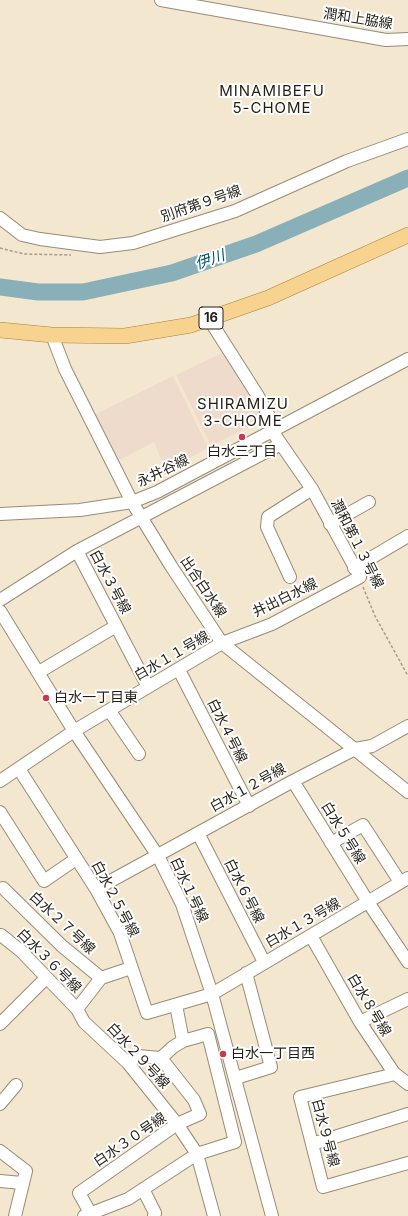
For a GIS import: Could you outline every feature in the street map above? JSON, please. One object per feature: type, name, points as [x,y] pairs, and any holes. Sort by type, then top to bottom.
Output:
[{"type":"main road","name":"16","points":[[0,330],[52,335],[125,336],[191,325],[268,298],[408,235]]},
{"type":"street","name":"潤和上脇線","points":[[161,0],[386,40],[408,39]]},
{"type":"street","name":"別府第９号線","points":[[0,218],[22,235],[40,239],[100,247],[133,243],[235,211],[347,161],[408,139]]},
{"type":"street","name":"潤和第１３号線","points":[[209,319],[258,396],[281,444],[312,489],[357,573]]},
{"type":"street","name":"出合白水線","points":[[52,335],[65,369],[132,502],[171,566],[222,644],[408,792]]},
{"type":"street","name":"永井谷線","points":[[0,514],[80,510],[132,502],[157,492],[408,359]]},
{"type":"street","points":[[77,550],[281,444]]},
{"type":"street","points":[[191,474],[199,487]]},
{"type":"street","points":[[290,577],[267,527],[268,517],[312,489]]},
{"type":"street","points":[[330,524],[369,502]]},
{"type":"street","name":"井出白水線","points":[[222,644],[272,624],[306,606],[357,573],[408,536]]},
{"type":"street","name":"白水３号線","points":[[0,600],[77,550],[148,687]]},
{"type":"street","name":"白水１号線","points":[[0,611],[74,731],[158,856],[182,904],[212,994],[236,1078],[272,1216]]},
{"type":"street","points":[[39,672],[116,626]]},
{"type":"street","name":"白水１１号線","points":[[0,781],[74,731],[222,644]]},
{"type":"street","name":"白水４号線","points":[[179,670],[249,806]]},
{"type":"street","points":[[109,710],[139,754]]},
{"type":"street","name":"白水１２号線","points":[[96,889],[249,806],[293,780],[354,749],[372,746],[408,726]]},
{"type":"street","name":"白水２５号線","points":[[19,769],[96,889],[120,933],[146,1013],[212,994]]},
{"type":"street","name":"白水５号線","points":[[293,780],[368,902],[404,946],[408,962]]},
{"type":"street","points":[[0,812],[44,881],[76,859]]},
{"type":"street","points":[[331,843],[363,824],[404,880]]},
{"type":"street","name":"白水６号線","points":[[198,833],[264,962]]},
{"type":"street","name":"白水１３号線","points":[[212,994],[404,880]]},
{"type":"street","name":"白水２７号線","points":[[1,890],[62,946],[101,978]]},
{"type":"street","name":"白水３６号線","points":[[0,935],[21,951],[76,1009],[101,978],[131,968]]},
{"type":"street","name":"白水８号線","points":[[311,936],[360,1022],[395,1074],[408,1084]]},
{"type":"street","points":[[236,1078],[271,1067],[246,973]]},
{"type":"street","points":[[0,1024],[46,978]]},
{"type":"street","points":[[360,1022],[408,998]]},
{"type":"street","points":[[176,1005],[183,1042]]},
{"type":"street","name":"白水２９号線","points":[[76,1009],[84,1022],[128,1063],[177,1124]]},
{"type":"street","points":[[89,1215],[128,1199],[197,1154],[235,1142],[208,1034],[183,1042],[173,1047],[161,1058]]},
{"type":"street","points":[[128,1063],[137,1056],[161,1058],[194,1100],[200,1114],[177,1124]]},
{"type":"street","name":"白水９号線","points":[[395,1074],[300,1096],[323,1187],[408,1163]]},
{"type":"street","points":[[0,1104],[16,1086]]},
{"type":"street","points":[[312,1144],[408,1114]]},
{"type":"street","name":"白水３０号線","points":[[89,1215],[79,1193],[177,1124],[197,1154],[214,1216]]},
{"type":"street","points":[[0,1151],[26,1171],[22,1183],[16,1216]]},
{"type":"street","points":[[0,1181],[22,1183]]},
{"type":"street","points":[[143,1189],[155,1213],[154,1216]]},
{"type":"path","points":[[0,248],[24,254],[75,255]]},
{"type":"path","name":"潤和第１３号線","points":[[357,573],[375,616],[408,676]]},
{"type":"path","points":[[290,577],[306,606]]},
{"type":"shaded area","points":[[224,352],[266,418],[211,446],[176,375]]},
{"type":"shaded area","points":[[173,376],[208,448],[166,471],[154,442],[116,462],[94,415]]},
{"type":"waterway","name":"伊川","points":[[0,287],[38,292],[83,292],[172,273],[256,244],[408,178]]},
{"type":"place","name":"白水三丁目","points":[[242,437]]},
{"type":"place","name":"白水一丁目東","points":[[46,698]]},
{"type":"place","name":"白水一丁目西","points":[[223,1054]]},
{"type":"district","name":"MINAMIBEFU 5-CHOME","points":[[272,100]]},
{"type":"district","name":"SHIRAMIZU 3-CHOME","points":[[243,412]]}]
